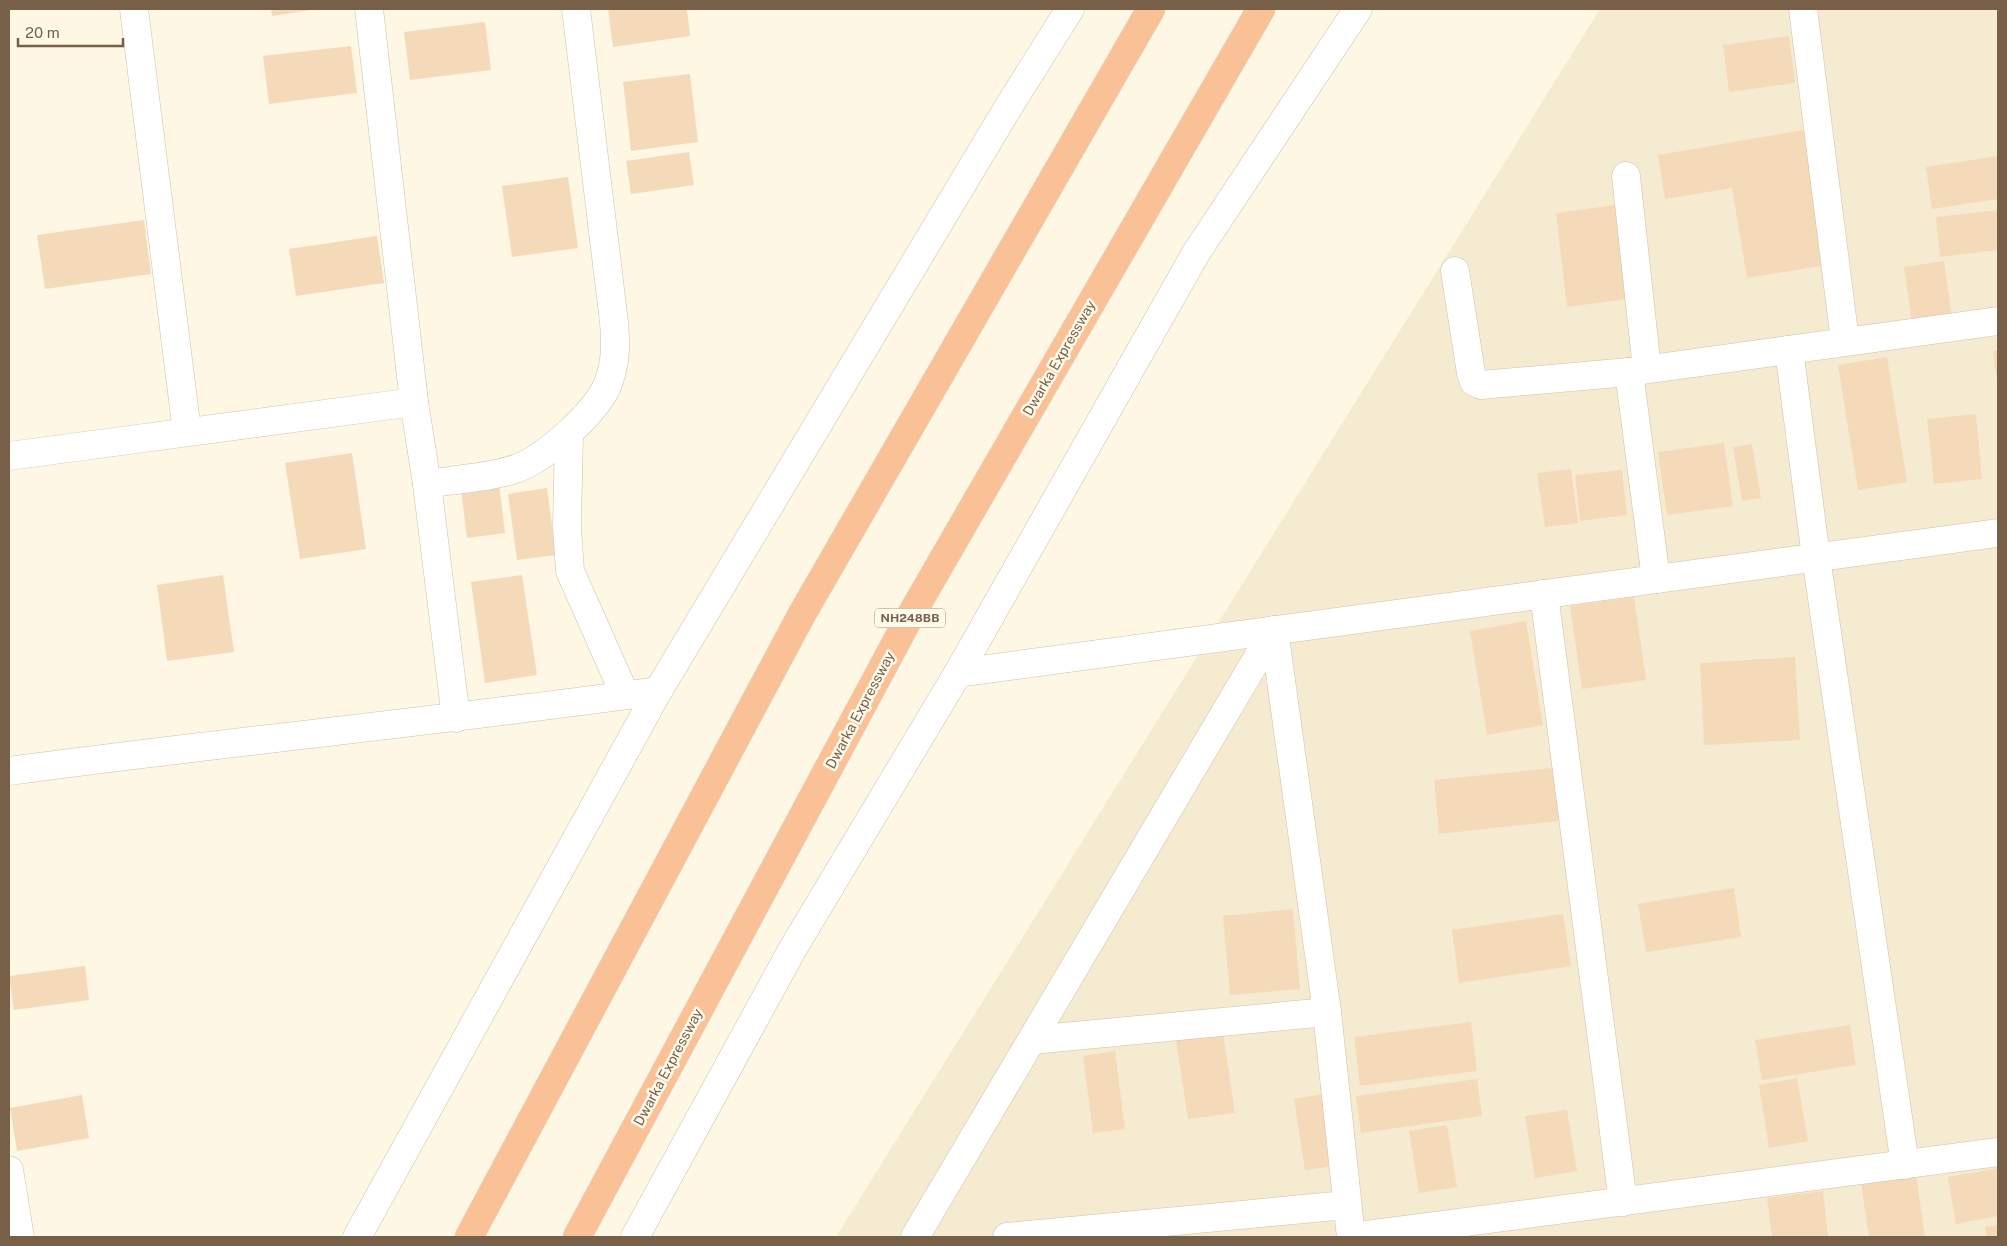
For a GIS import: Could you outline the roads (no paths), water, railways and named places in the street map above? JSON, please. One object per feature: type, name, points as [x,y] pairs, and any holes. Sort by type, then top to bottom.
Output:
[{"type":"highway","points":[[469,1237],[802,614],[1151,9]]},
{"type":"highway","name":"Dwarka Expressway","points":[[577,1237],[908,620],[1261,9]]},
{"type":"street","points":[[134,9],[187,432]]},
{"type":"street","points":[[369,9],[414,402],[427,484],[456,718]]},
{"type":"street","points":[[427,484],[500,473],[531,463],[569,433],[592,408],[606,388],[613,367],[616,348],[576,9]]},
{"type":"street","points":[[358,1237],[658,691],[1009,106],[1070,9]]},
{"type":"street","points":[[635,1237],[792,950],[958,673],[1196,252],[1358,9]]},
{"type":"street","points":[[1803,9],[1845,341]]},
{"type":"street","points":[[1626,176],[1638,370],[1656,579]]},
{"type":"street","points":[[1455,271],[1472,379],[1477,384],[1488,385],[1638,370],[1998,321]]},
{"type":"street","points":[[1789,350],[1816,557],[1905,1165]]},
{"type":"street","points":[[9,456],[414,402]]},
{"type":"street","points":[[569,433],[567,528],[570,571],[625,695]]},
{"type":"street","points":[[958,673],[1998,533]]},
{"type":"street","points":[[1544,594],[1623,1202]]},
{"type":"street","points":[[1274,630],[1327,1012],[1346,1205],[1351,1237],[1998,1152]]},
{"type":"street","points":[[915,1237],[1274,630]]},
{"type":"street","points":[[9,771],[103,758],[456,718],[658,691]]},
{"type":"street","points":[[1032,1040],[1327,1012]]},
{"type":"street","points":[[9,1170],[20,1237]]},
{"type":"street","points":[[1007,1237],[1346,1205]]}]
